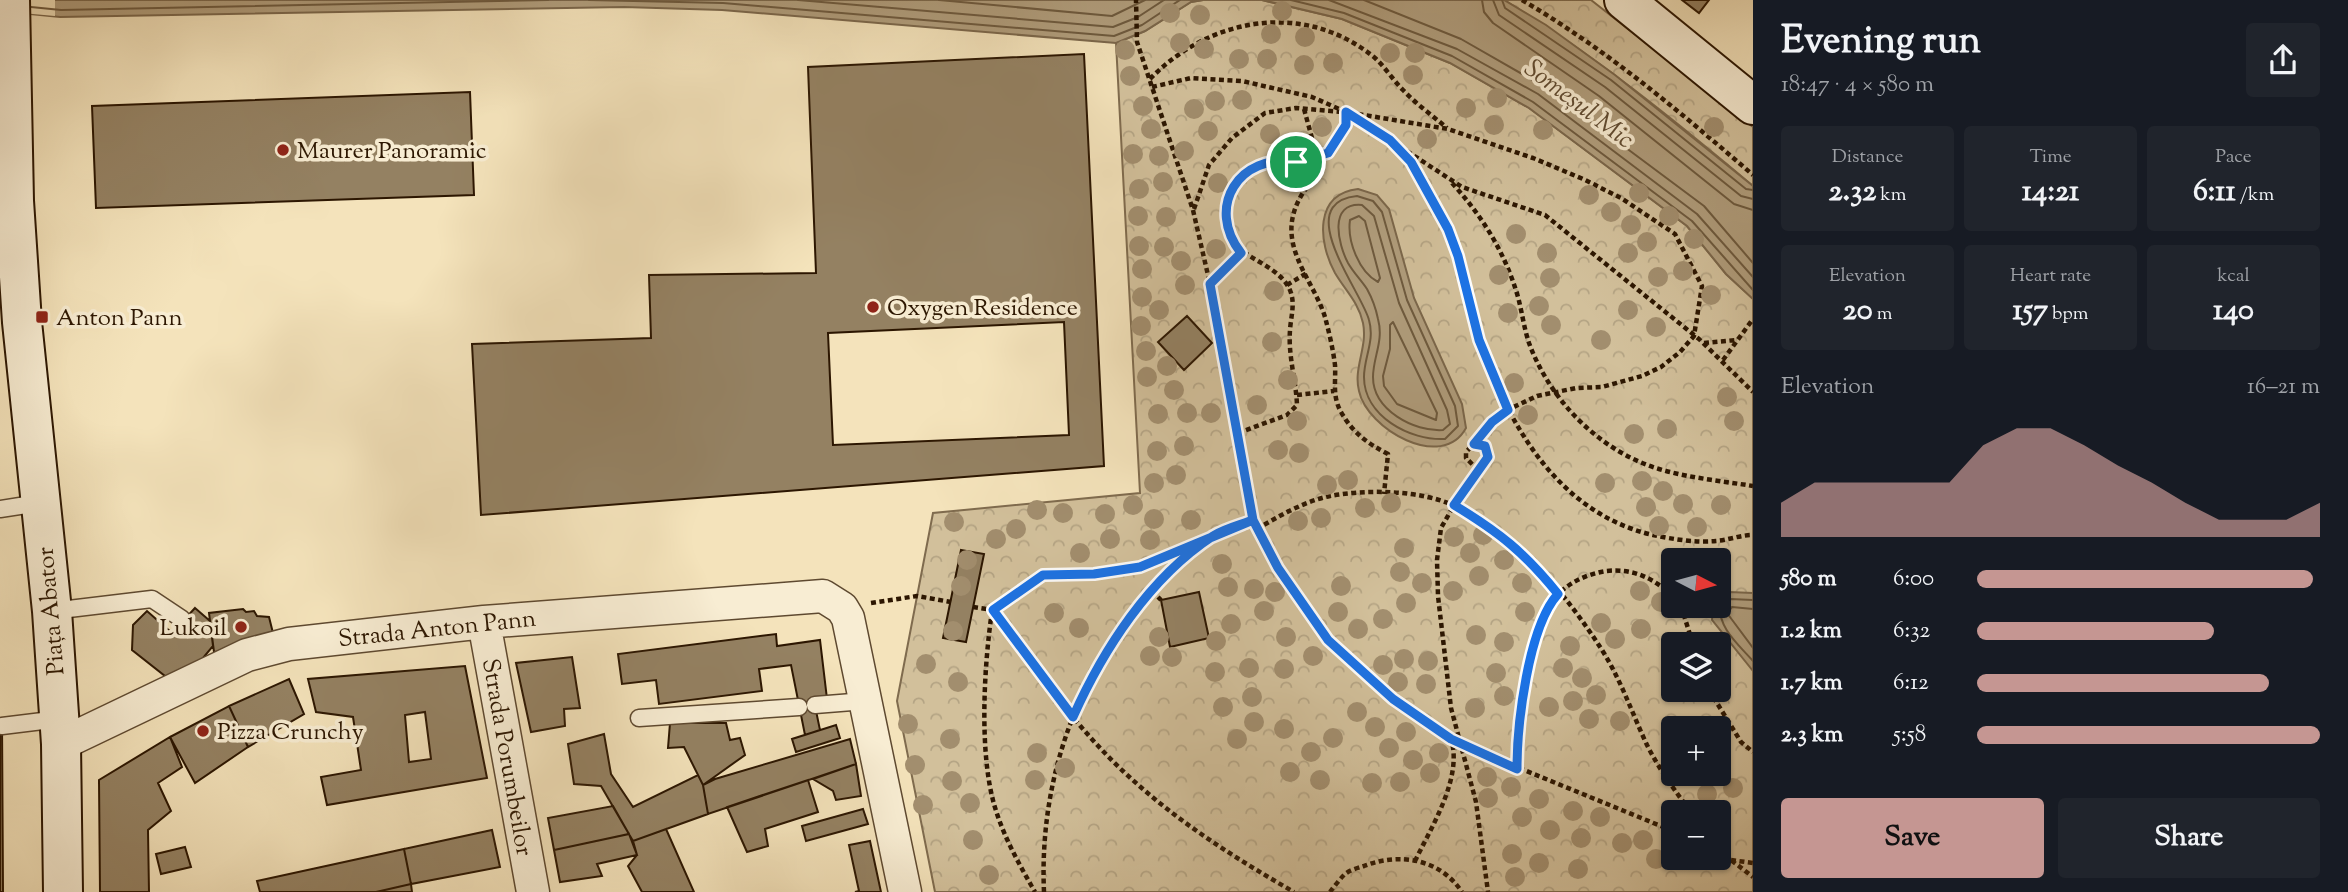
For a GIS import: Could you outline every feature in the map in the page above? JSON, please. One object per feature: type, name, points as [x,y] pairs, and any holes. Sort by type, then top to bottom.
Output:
[{"type":"main road","points":[[1624,0],[1753,105]]},
{"type":"main road","name":"Piața Abator","points":[[10,6],[14,201],[39,503],[52,611],[60,731],[63,892]]},
{"type":"street","name":"Strada Anton Pann","points":[[60,731],[207,666],[289,644],[484,622],[812,595],[834,600],[848,618],[865,701]]},
{"type":"street","name":"Strada Porumbeilor","points":[[484,622],[533,892]]},
{"type":"street","points":[[865,701],[905,892]]},
{"type":"lane","points":[[0,509],[39,503]]},
{"type":"lane","points":[[52,611],[152,599],[182,620]]},
{"type":"lane","points":[[639,718],[865,701]]},
{"type":"lane","points":[[2,726],[60,731]]},
{"type":"path","points":[[1136,0],[1137,42],[1193,210],[1210,284],[1253,520],[1278,568],[1328,640],[1393,699],[1451,739],[1517,769],[1661,826]]},
{"type":"path","points":[[1522,0],[1574,31],[1649,85],[1753,175]]},
{"type":"path","points":[[1150,79],[1169,59],[1220,30],[1239,24],[1292,21],[1342,37],[1375,57],[1404,92],[1448,129]]},
{"type":"path","points":[[1152,88],[1191,78],[1242,82],[1312,97],[1346,112],[1462,187],[1545,215],[1704,343],[1753,392]]},
{"type":"path","points":[[1193,210],[1209,165],[1232,138],[1265,113],[1304,109],[1346,112],[1448,129],[1533,158],[1583,179],[1620,198],[1675,234],[1702,286],[1694,335],[1661,367],[1642,376],[1602,387],[1556,391],[1537,396],[1508,410],[1492,422],[1469,447],[1466,458],[1474,466],[1480,466],[1486,463],[1488,452],[1485,446],[1474,444]]},
{"type":"path","points":[[1304,109],[1321,171],[1301,195],[1292,221],[1294,248],[1319,298],[1328,327],[1339,410],[1352,430],[1365,442],[1388,454],[1384,494]]},
{"type":"path","points":[[1238,433],[1287,415],[1297,405],[1290,348],[1293,300],[1278,273],[1241,253],[1231,239],[1226,215],[1227,201],[1240,177],[1252,168],[1271,161],[1316,159],[1328,153],[1346,125],[1346,112]]},
{"type":"path","points":[[1390,140],[1411,162],[1448,229],[1458,256],[1479,340],[1508,410],[1523,438],[1561,484],[1588,507],[1621,526],[1654,535],[1715,542],[1753,535]]},
{"type":"path","points":[[1447,178],[1474,207],[1498,244],[1518,296],[1528,340],[1541,373],[1563,404],[1591,432],[1624,453],[1657,468],[1753,486]]},
{"type":"path","points":[[1210,284],[1241,253]]},
{"type":"path","points":[[1287,285],[1307,273]]},
{"type":"path","points":[[1723,360],[1753,319]]},
{"type":"path","points":[[1704,343],[1737,340]]},
{"type":"path","points":[[1297,395],[1335,391]]},
{"type":"path","points":[[1480,466],[1441,528],[1437,572],[1446,671],[1458,743],[1476,802],[1488,892]]},
{"type":"path","points":[[1257,529],[1282,514],[1328,496],[1384,494],[1417,496],[1454,505],[1497,531],[1535,566],[1601,649],[1648,748],[1682,800]]},
{"type":"path","points":[[973,607],[993,610],[1043,575],[1094,574],[1140,567],[1253,520]]},
{"type":"path","points":[[1044,892],[1048,802],[1064,740],[1091,678],[1114,639],[1152,591],[1214,536]]},
{"type":"path","points":[[1517,769],[1521,713],[1531,660],[1544,620],[1558,594],[1572,582],[1594,573],[1622,570],[1646,576],[1661,587]]},
{"type":"path","points":[[1152,591],[1161,600]]},
{"type":"path","points":[[868,604],[917,596],[951,603]]},
{"type":"path","points":[[993,610],[1073,717],[1124,772],[1183,821],[1236,858],[1294,892]]},
{"type":"path","points":[[993,610],[986,654],[985,730],[994,803],[1013,853],[1035,892]]},
{"type":"path","points":[[1717,702],[1741,741],[1753,752]]},
{"type":"path","points":[[1415,861],[1451,781],[1455,753],[1451,739]]},
{"type":"path","points":[[1330,892],[1346,873],[1381,859],[1436,865],[1453,878],[1462,892]]},
{"type":"path","points":[[1731,859],[1753,863]]},
{"type":"path","points":[[1731,860],[1753,877]]},
{"type":"green space","points":[[1262,0],[1342,19],[1450,63],[1529,108],[1687,226],[1726,274],[1753,299],[1753,892],[935,892],[897,701],[933,513],[1140,493],[1116,43],[1145,31],[1191,2]]},
{"type":"green space","points":[[1504,0],[1591,0],[1753,127],[1753,186],[1632,88],[1569,42]]},
{"type":"water","points":[[0,0],[1203,0],[1191,2],[1145,31],[1116,43],[722,10],[624,7],[60,17],[0,11]]},
{"type":"water","name":"Someșul Mic","points":[[1262,0],[1504,0],[1546,25],[1615,75],[1753,186],[1753,299],[1726,274],[1687,226],[1529,108],[1450,63],[1342,19]]},
{"type":"water","points":[[1358,189],[1377,195],[1389,209],[1414,298],[1462,404],[1466,428],[1455,441],[1440,446],[1424,446],[1406,440],[1376,419],[1365,405],[1359,391],[1363,323],[1355,303],[1329,261],[1323,234],[1327,210],[1333,200]]},
{"type":"water","points":[[1731,592],[1753,593],[1753,671],[1731,644],[1731,632],[1722,632],[1712,620],[1731,618]]},
{"type":"pier","points":[[0,0],[55,0],[55,16],[0,11]]},
{"type":"building","points":[[1682,0],[1709,0],[1699,13]]},
{"type":"building","name":"Oxygen Residence","points":[[1084,54],[1104,466],[481,515],[472,344],[651,338],[649,275],[816,273],[808,67]]},
{"type":"building","name":"Maurer Panoramic","points":[[470,92],[474,195],[96,208],[92,106]]},
{"type":"building","points":[[1187,316],[1212,343],[1184,370],[1158,342]]},
{"type":"building","points":[[1064,322],[1069,435],[833,445],[828,333]]},
{"type":"building","points":[[961,550],[984,554],[966,642],[943,638]]},
{"type":"building","points":[[1199,592],[1209,638],[1170,647],[1161,600]]},
{"type":"building","points":[[195,608],[210,621],[213,646],[179,687],[132,650],[133,625],[147,611],[172,633]]},
{"type":"building","name":"Lukoil","points":[[243,609],[246,612],[254,611],[257,616],[269,617],[273,633],[247,650],[214,652],[209,613]]},
{"type":"building","points":[[776,634],[777,646],[820,640],[827,699],[814,701],[820,730],[805,735],[791,665],[759,669],[762,691],[659,704],[656,680],[622,684],[618,654]]},
{"type":"building","points":[[572,657],[580,708],[564,709],[565,726],[531,732],[516,663]]},
{"type":"building","points":[[465,666],[487,778],[327,805],[321,777],[361,770],[353,717],[316,712],[308,679]],"holes":[[[425,712],[431,759],[409,762],[405,715]]]},
{"type":"building","points":[[289,679],[304,714],[248,747],[229,706]]},
{"type":"building","points":[[229,706],[248,747],[195,783],[170,737]]},
{"type":"building","points":[[2,721],[3,892],[0,892]]},
{"type":"building","points":[[670,723],[726,723],[730,740],[740,738],[745,755],[703,785],[684,747],[668,748]]},
{"type":"building","points":[[836,725],[840,738],[796,752],[792,739]]},
{"type":"building","points":[[604,734],[611,774],[633,807],[698,775],[703,785],[708,814],[633,841],[601,786],[574,784],[568,744]]},
{"type":"building","points":[[170,737],[182,767],[158,783],[171,811],[148,830],[149,892],[100,892],[99,780]]},
{"type":"building","points":[[850,739],[856,764],[708,814],[703,785],[715,779]]},
{"type":"building","points":[[856,764],[861,796],[836,800],[833,791],[813,779]]},
{"type":"building","points":[[808,780],[818,812],[765,829],[768,846],[747,852],[727,807]]},
{"type":"building","points":[[613,806],[629,834],[554,850],[548,818]]},
{"type":"building","points":[[863,809],[868,824],[806,841],[802,826]]},
{"type":"building","points":[[666,829],[694,892],[642,892],[628,866],[637,855],[633,841]]},
{"type":"building","points":[[492,830],[500,867],[411,884],[404,849]]},
{"type":"building","points":[[629,834],[637,855],[597,864],[602,876],[560,882],[554,850]]},
{"type":"building","points":[[870,841],[881,892],[855,892],[859,891],[849,845]]},
{"type":"building","points":[[185,847],[191,867],[161,874],[156,854]]},
{"type":"building","points":[[404,849],[411,884],[376,892],[260,892],[257,881]]},
{"type":"building","points":[[411,884],[412,892],[376,892]]},
{"type":"place","name":"Maurer Panoramic","points":[[283,150]]},
{"type":"place","name":"Oxygen Residence","points":[[873,307]]},
{"type":"place","name":"Anton Pann","points":[[42,317]]},
{"type":"place","name":"Lukoil","points":[[241,627]]},
{"type":"place","name":"Pizza Crunchy","points":[[203,731]]},
{"type":"route","points":[[1296,162],[1284,160],[1262,163],[1240,177],[1227,201],[1226,215],[1231,239],[1241,253],[1210,284],[1253,520],[1214,536],[1152,591],[1114,639],[1091,678],[1073,717],[993,610],[1043,575],[1094,574],[1140,567],[1195,543],[1253,520],[1278,568],[1328,640],[1393,699],[1451,739],[1517,769],[1521,713],[1531,660],[1544,620],[1558,594],[1535,566],[1497,531],[1454,505],[1488,457],[1485,446],[1474,444],[1492,422],[1508,410],[1479,340],[1458,256],[1448,229],[1411,162],[1390,140],[1346,112],[1346,125],[1328,153],[1316,159],[1296,162]]}]
